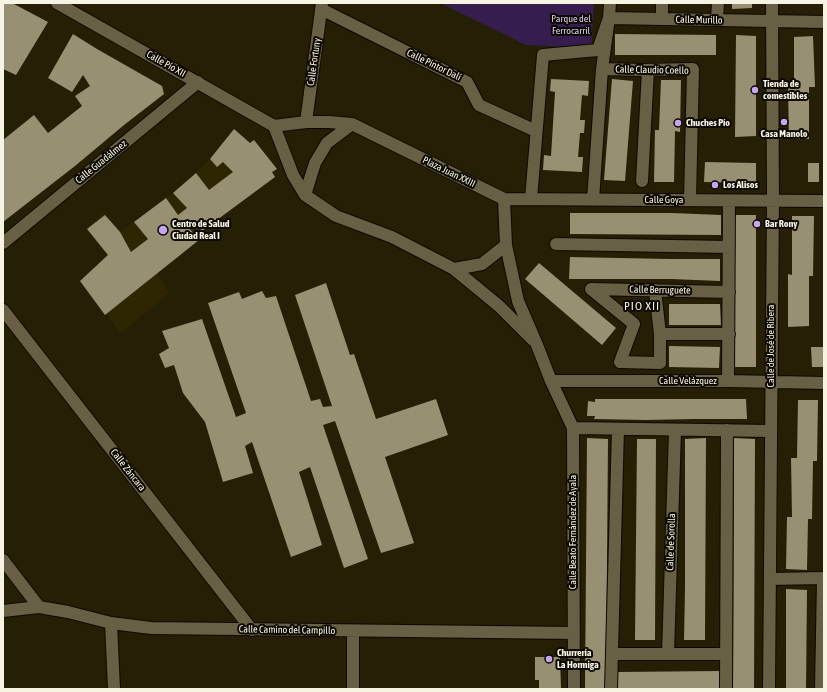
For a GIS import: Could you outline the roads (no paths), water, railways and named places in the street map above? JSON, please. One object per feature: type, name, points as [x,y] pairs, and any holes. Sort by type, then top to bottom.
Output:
[{"type":"street","name":"Calle Pío XII","points":[[56,3],[274,126]]},
{"type":"street","points":[[593,200],[602,69],[610,3]]},
{"type":"street","points":[[662,3],[662,19]]},
{"type":"street","points":[[718,3],[718,20]]},
{"type":"street","name":"Calle de José de Ribera","points":[[769,689],[773,201],[772,3]]},
{"type":"street","name":"Calle Fortuny","points":[[306,122],[322,6]]},
{"type":"street","name":"Calle Pintor Dalí","points":[[322,6],[468,82],[479,105],[536,131]]},
{"type":"street","points":[[531,199],[543,55],[598,50],[609,18]]},
{"type":"street","name":"Calle Murillo","points":[[609,18],[824,22]]},
{"type":"street","name":"Calle Claudio Coello","points":[[602,69],[693,69],[690,200]]},
{"type":"street","points":[[642,181],[648,70]]},
{"type":"street","name":"Calle Guadálmez","points":[[3,243],[198,82]]},
{"type":"street","name":"Plaza Juan XXIII","points":[[274,126],[306,122],[352,124],[504,199]]},
{"type":"street","points":[[305,195],[315,163],[327,143],[352,124]]},
{"type":"street","points":[[274,126],[293,175],[305,195],[336,216],[392,237],[454,269],[499,306],[537,345]]},
{"type":"street","points":[[504,199],[506,245],[518,301],[551,381]]},
{"type":"street","name":"Calle Goya","points":[[504,199],[824,201]]},
{"type":"street","points":[[728,381],[729,201]]},
{"type":"street","points":[[556,244],[729,247]]},
{"type":"street","points":[[454,269],[482,264],[506,245]]},
{"type":"street","name":"Calle Berruguete","points":[[660,334],[660,363],[620,362],[634,324],[592,288],[729,292]]},
{"type":"street","points":[[655,290],[660,334],[729,334]]},
{"type":"street","name":"Calle Záncara","points":[[3,310],[252,630]]},
{"type":"street","name":"Calle Velázquez","points":[[551,381],[728,381],[824,383]]},
{"type":"street","name":"Calle Beato Fernández de Ayala","points":[[551,381],[573,428],[574,689]]},
{"type":"street","points":[[573,428],[771,431]]},
{"type":"street","points":[[611,689],[618,429]]},
{"type":"street","name":"Calle de Sorolla","points":[[668,654],[674,430]]},
{"type":"street","points":[[726,689],[727,430]]},
{"type":"street","points":[[3,560],[39,607]]},
{"type":"street","points":[[770,579],[823,578],[823,655],[821,689]]},
{"type":"street","name":"Calle Camino del Campillo","points":[[3,610],[39,607],[68,612],[110,623],[151,628],[574,634]]},
{"type":"street","points":[[110,623],[114,689]]},
{"type":"street","points":[[353,631],[353,689]]},
{"type":"street","points":[[612,654],[726,654]]},
{"type":"place","name":"Tienda de comestibles","points":[[755,90]]},
{"type":"place","name":"Casa Manolo","points":[[784,122]]},
{"type":"place","name":"Chuches Pío","points":[[678,123]]},
{"type":"place","name":"Los Alisos","points":[[715,185]]},
{"type":"place","name":"Bar Rony","points":[[757,224]]},
{"type":"place","name":"Centro de Salud Ciudad Real I","points":[[163,230]]},
{"type":"place","name":"Churrería La Hormiga","points":[[549,659]]},
{"type":"district","name":"PIO XII","points":[[642,306]]},
{"type":"park label","name":"Parque del Ferrocarril","points":[[571,24]]}]
